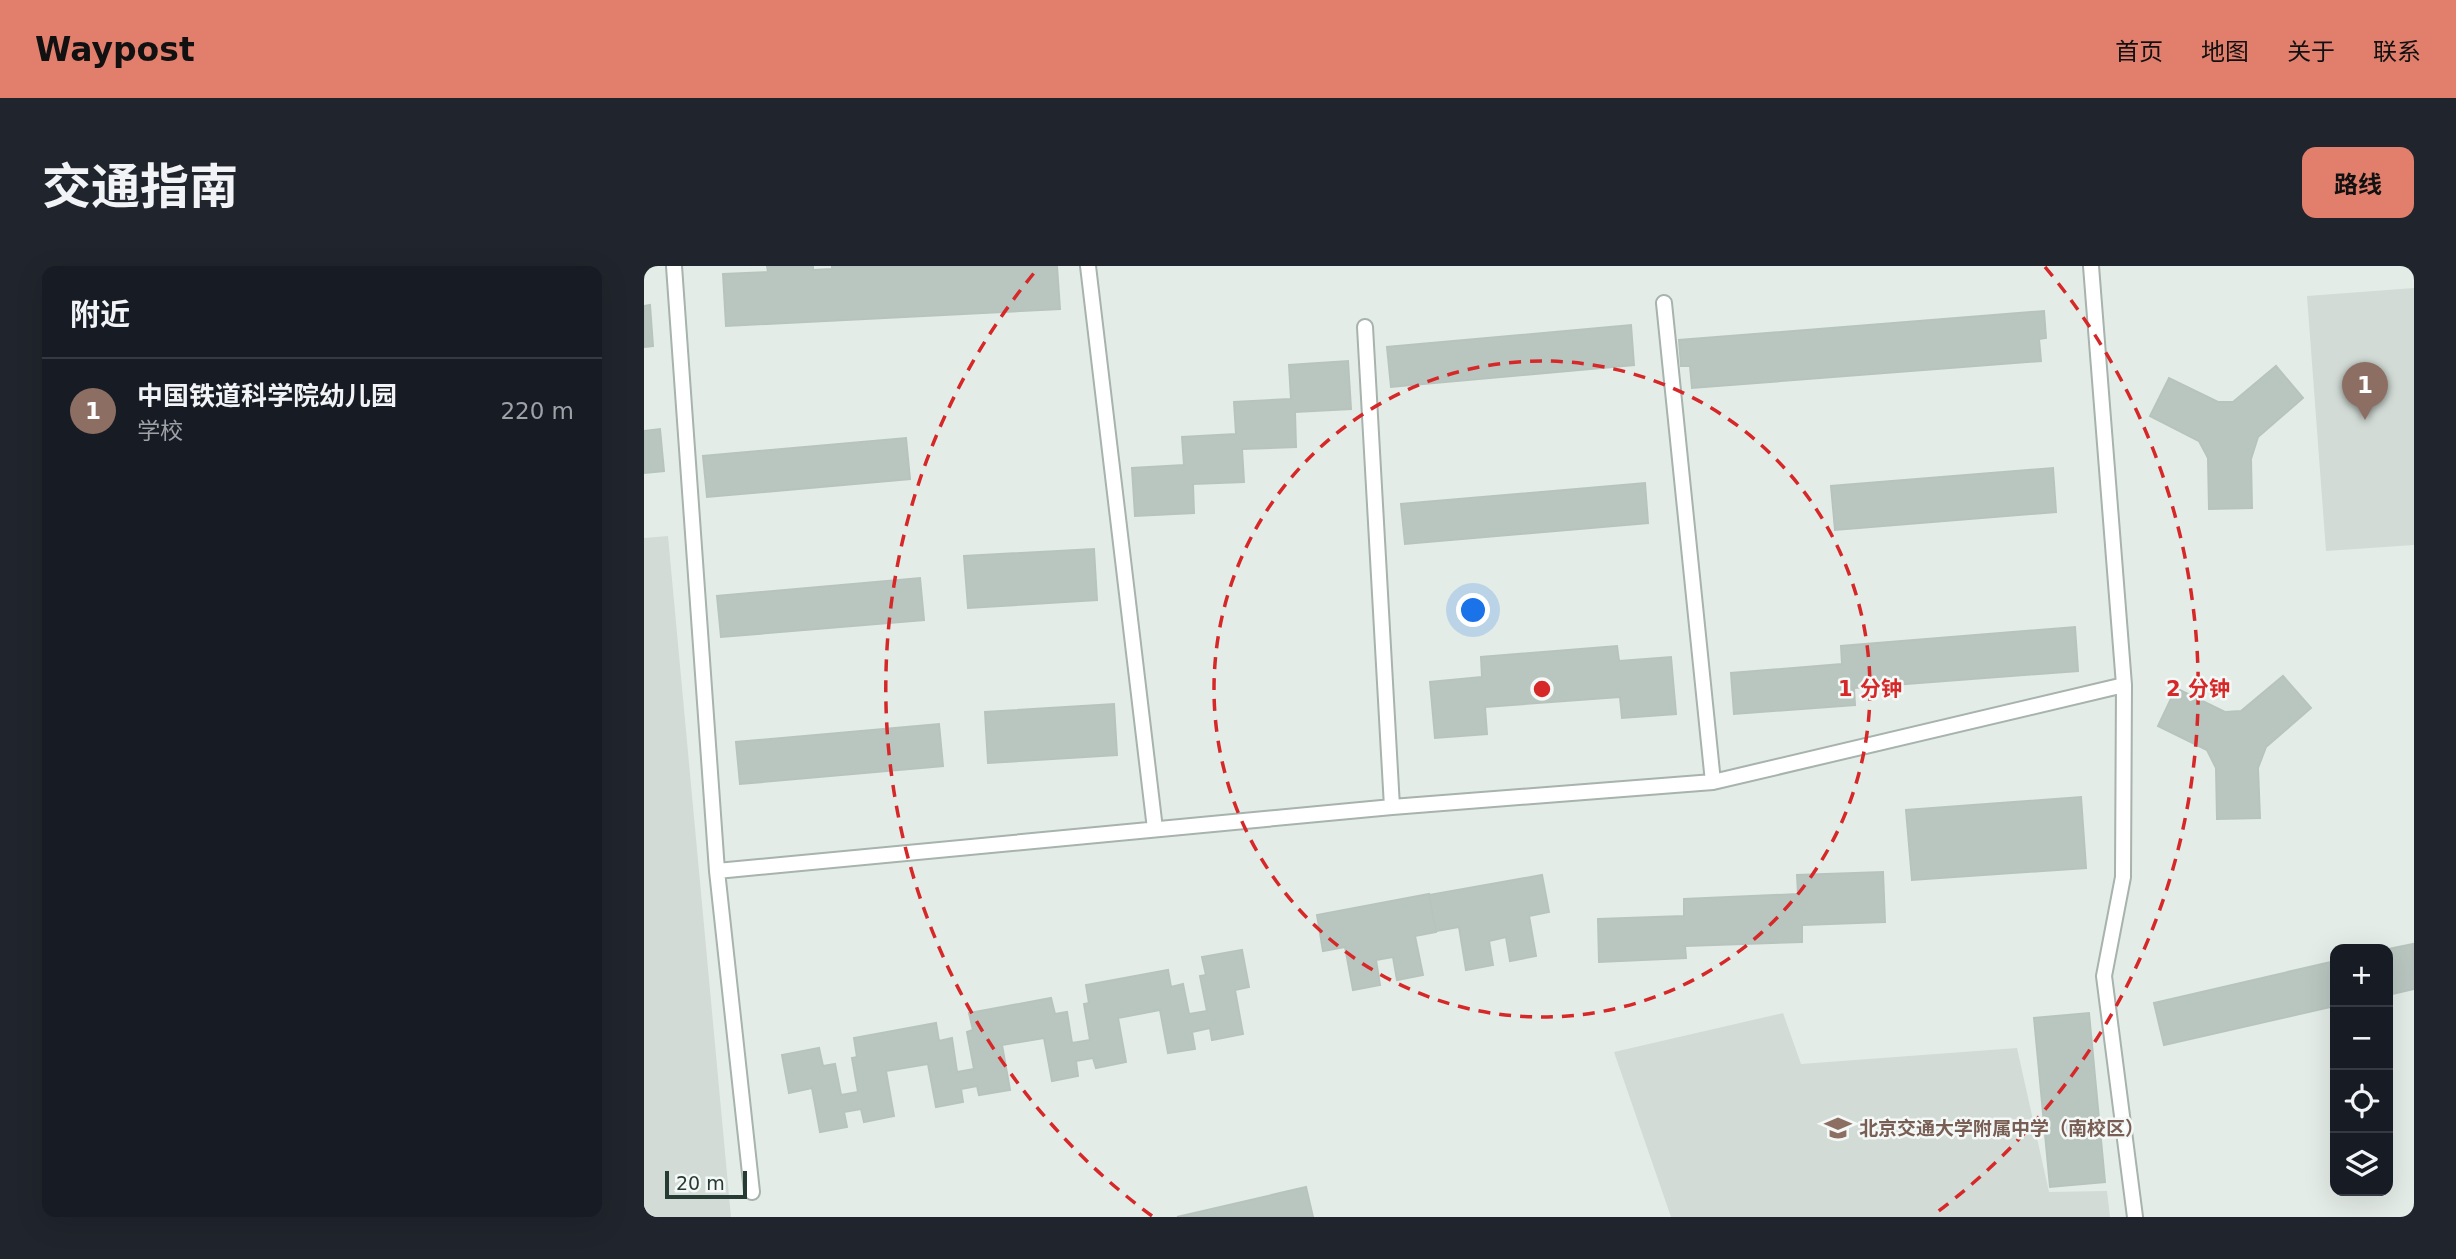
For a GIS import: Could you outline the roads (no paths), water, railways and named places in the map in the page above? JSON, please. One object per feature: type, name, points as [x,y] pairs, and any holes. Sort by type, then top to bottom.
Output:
[{"type":"lane","points":[[674,266],[717,871],[752,1192]]},
{"type":"lane","points":[[1087,266],[1155,829]]},
{"type":"lane","points":[[2091,266],[2124,685],[2123,877],[2104,976],[2135,1217]]},
{"type":"lane","points":[[1664,303],[1713,782]]},
{"type":"lane","points":[[1365,327],[1392,807]]},
{"type":"lane","points":[[717,871],[1392,807],[1713,782],[2124,685]]},
{"type":"place","name":"中国铁道科学院幼儿园","points":[[2365,420]]},
{"type":"place","name":"北京交通大学附属中学（南校区）","points":[[1838,1128]]}]
